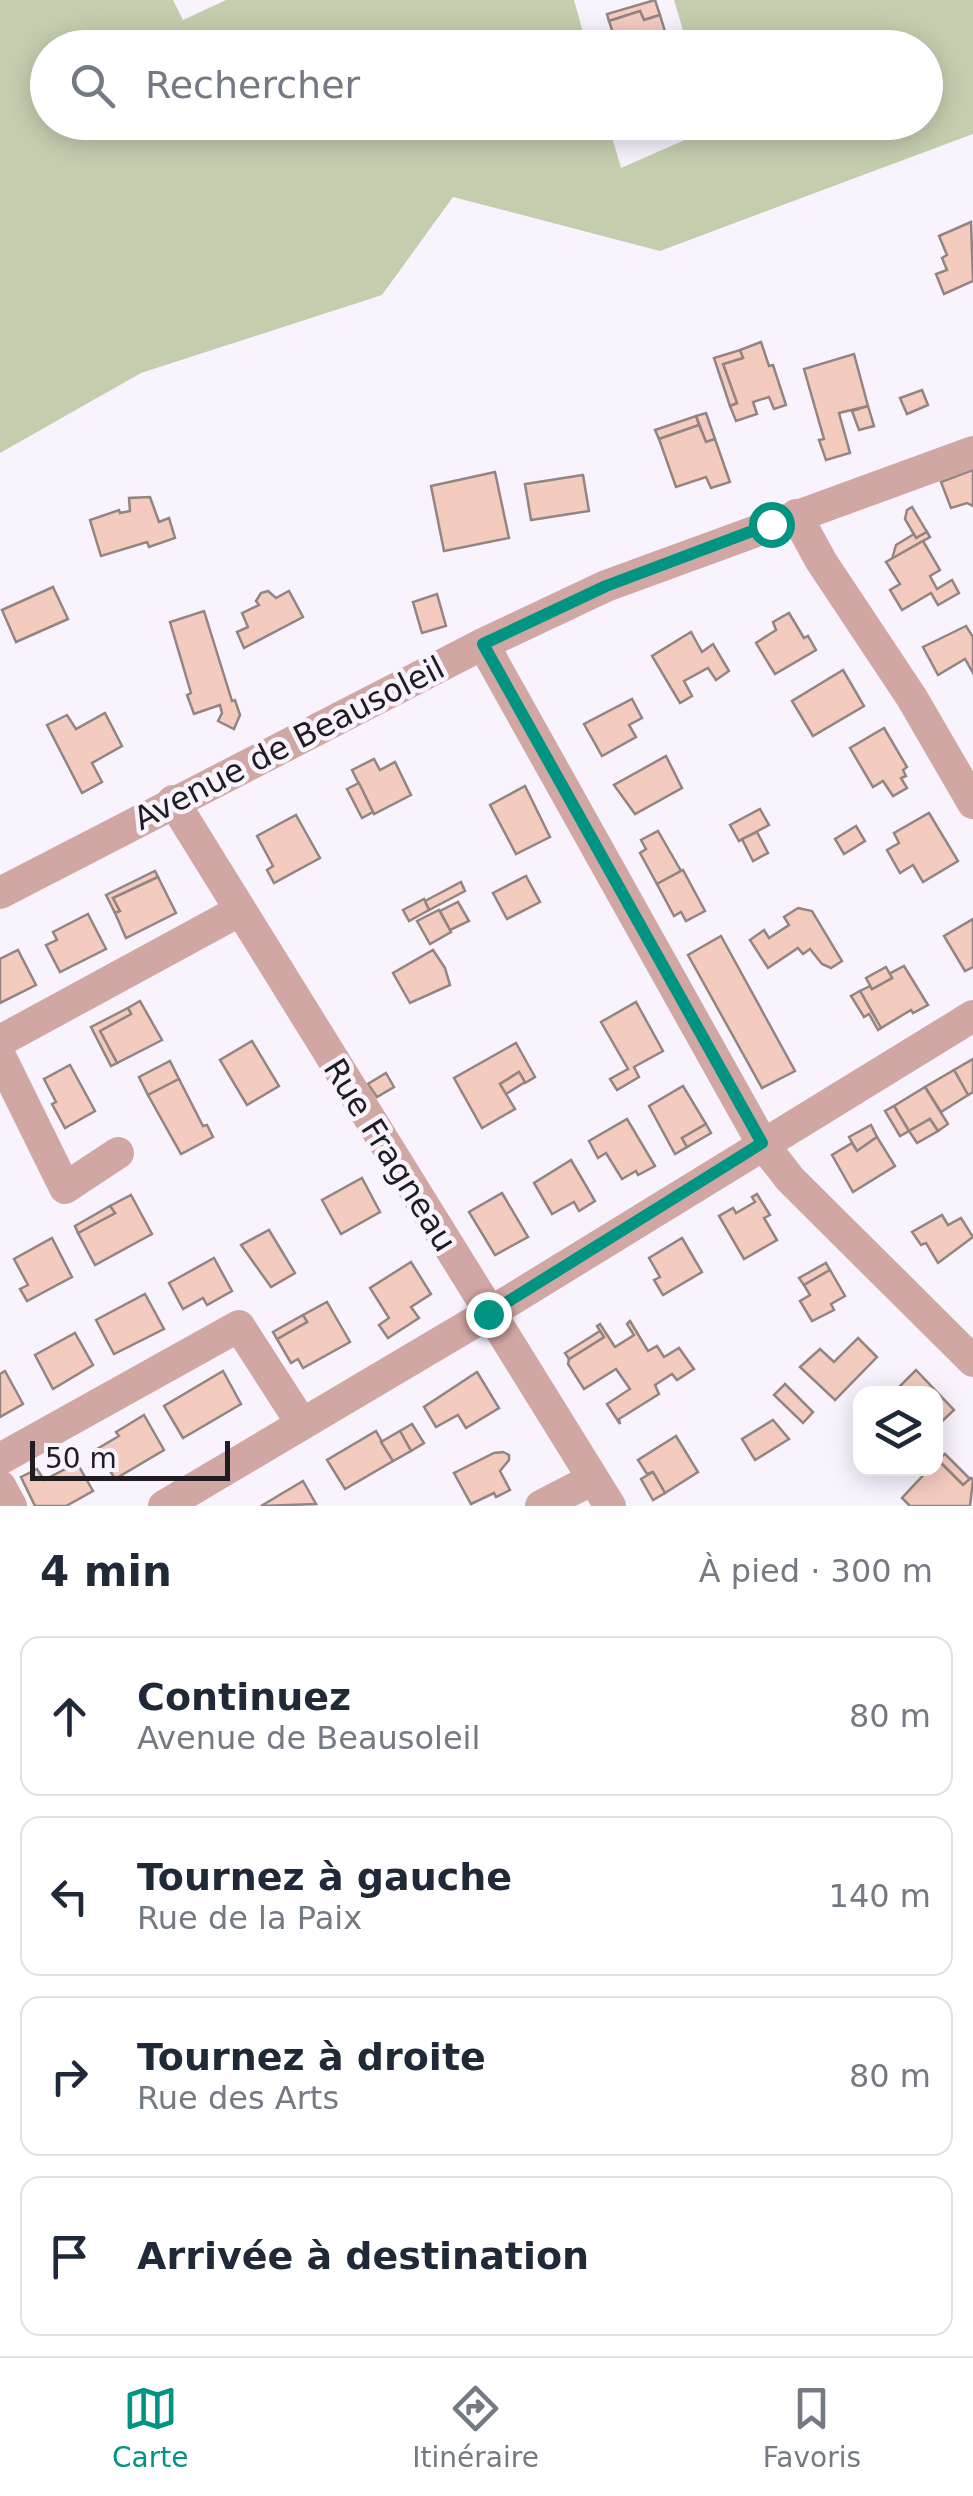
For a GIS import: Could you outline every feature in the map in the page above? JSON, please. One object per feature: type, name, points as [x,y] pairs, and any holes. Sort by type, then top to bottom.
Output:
[{"type":"street","name":"Avenue de Beausoleil","points":[[0,892],[483,644],[606,586],[973,452]]},
{"type":"street","points":[[796,515],[821,561],[912,698],[973,803]]},
{"type":"street","points":[[483,644],[762,1143],[790,1180],[973,1361]]},
{"type":"street","name":"Rue Fragneau","points":[[173,801],[602,1493]]},
{"type":"street","points":[[0,1041],[239,911]]},
{"type":"street","points":[[164,1506],[488,1314],[973,1016]]},
{"type":"street","points":[[0,1056],[65,1188],[118,1153]]},
{"type":"street","points":[[0,1459],[239,1326],[302,1424]]},
{"type":"street","points":[[0,1486],[11,1506]]},
{"type":"street","points":[[540,1506],[602,1493]]},
{"type":"green space","points":[[0,0],[173,0],[183,20],[226,0],[574,0],[582,30],[30,30],[30,140],[613,140],[621,168],[685,140],[943,140],[943,30],[683,30],[674,0],[973,0],[973,134],[660,251],[453,197],[382,295],[141,373],[0,453]]},
{"type":"building","points":[[655,0],[660,15],[644,20],[640,11],[609,21],[607,14]]},
{"type":"building","points":[[640,11],[644,20],[660,15],[665,30],[612,30],[609,21]]},
{"type":"building","points":[[971,222],[973,281],[944,294],[936,274],[947,270],[942,258],[947,255],[939,236]]},
{"type":"building","points":[[761,342],[786,405],[774,409],[769,397],[753,402],[757,414],[736,421],[730,406],[737,403],[723,364],[743,358],[740,350]]},
{"type":"building","points":[[740,350],[743,358],[723,364],[737,403],[730,406],[714,358]]},
{"type":"building","points":[[854,354],[868,406],[839,413],[850,453],[826,460],[804,369]]},
{"type":"building","points":[[922,390],[928,405],[907,414],[900,398]]},
{"type":"building","points":[[868,406],[874,426],[859,430],[852,411]]},
{"type":"building","points":[[706,413],[715,439],[706,442],[696,416]]},
{"type":"building","points":[[696,416],[699,425],[659,439],[655,430]]},
{"type":"building","points":[[699,425],[706,442],[715,439],[730,482],[711,488],[706,477],[676,487],[659,439]]},
{"type":"building","points":[[973,470],[973,506],[967,503],[951,508],[941,482]]},
{"type":"building","points":[[495,472],[509,538],[444,551],[431,486]]},
{"type":"building","points":[[583,475],[589,511],[531,520],[525,484]]},
{"type":"building","points":[[150,497],[159,522],[169,518],[175,538],[101,556],[90,520],[119,510],[130,511],[129,498]]},
{"type":"building","points":[[912,507],[927,532],[916,538],[905,519]]},
{"type":"building","points":[[927,532],[930,537],[892,559],[896,545],[914,534],[916,538]]},
{"type":"building","points":[[923,541],[940,570],[930,576],[937,589],[952,580],[959,593],[938,605],[931,593],[902,610],[890,590],[900,584],[886,562]]},
{"type":"building","points":[[53,587],[68,619],[16,642],[2,610]]},
{"type":"building","points":[[268,591],[276,598],[289,591],[303,617],[244,648],[237,632],[248,627],[242,613],[259,605],[256,601],[261,593]]},
{"type":"building","points":[[437,594],[446,626],[422,633],[413,602]]},
{"type":"building","points":[[204,611],[240,715],[234,729],[218,721],[220,705],[194,714],[187,695],[191,693],[170,622]]},
{"type":"building","points":[[789,613],[816,650],[775,674],[756,643],[776,630],[773,622]]},
{"type":"building","points":[[966,626],[973,637],[973,673],[965,659],[938,675],[923,647]]},
{"type":"building","points":[[691,632],[702,652],[713,644],[729,671],[716,680],[708,668],[684,681],[692,696],[680,703],[652,656]]},
{"type":"building","points":[[843,670],[864,706],[813,736],[792,701]]},
{"type":"building","points":[[632,699],[642,718],[629,725],[636,737],[602,756],[584,724]]},
{"type":"building","points":[[105,713],[122,746],[92,763],[102,782],[82,793],[47,725],[67,715],[76,729]]},
{"type":"building","points":[[884,728],[907,767],[903,770],[906,776],[901,778],[907,788],[893,796],[883,781],[873,787],[850,748]]},
{"type":"building","points":[[666,756],[682,788],[635,814],[614,785]]},
{"type":"building","points":[[374,759],[380,770],[395,762],[411,795],[374,814],[352,770]]},
{"type":"building","points":[[359,783],[373,812],[362,818],[347,789]]},
{"type":"building","points":[[525,786],[550,837],[516,854],[490,805]]},
{"type":"building","points":[[760,809],[769,825],[739,841],[730,825]]},
{"type":"building","points":[[929,813],[958,861],[923,882],[913,865],[900,873],[887,850],[899,843],[894,833]]},
{"type":"building","points":[[296,815],[320,858],[274,883],[267,870],[273,866],[257,836]]},
{"type":"building","points":[[856,826],[865,841],[844,854],[835,839]]},
{"type":"building","points":[[658,831],[681,871],[657,884],[640,853],[646,849],[641,840]]},
{"type":"building","points":[[757,832],[768,853],[753,861],[742,839]]},
{"type":"building","points":[[683,870],[705,911],[686,921],[681,912],[674,916],[657,884]]},
{"type":"building","points":[[155,871],[158,877],[113,898],[120,911],[115,913],[106,895]]},
{"type":"building","points":[[526,876],[540,902],[507,919],[493,893]]},
{"type":"building","points":[[158,877],[176,913],[126,938],[113,898]]},
{"type":"building","points":[[461,882],[465,891],[429,910],[425,901]]},
{"type":"building","points":[[424,899],[429,910],[409,921],[403,910]]},
{"type":"building","points":[[458,902],[469,921],[450,930],[440,911]]},
{"type":"building","points":[[798,908],[812,911],[842,961],[831,968],[822,964],[810,949],[803,954],[798,948],[768,968],[750,940],[764,930],[769,938],[789,925],[784,917]]},
{"type":"building","points":[[439,910],[451,932],[430,944],[417,921]]},
{"type":"building","points":[[88,914],[106,949],[60,972],[46,945],[57,940],[53,932]]},
{"type":"building","points":[[973,919],[973,967],[965,971],[944,936]]},
{"type":"building","points":[[721,936],[795,1071],[762,1088],[688,955]]},
{"type":"building","points":[[18,950],[36,985],[0,1003],[0,959]]},
{"type":"building","points":[[433,950],[450,985],[410,1003],[393,973]]},
{"type":"building","points":[[904,966],[928,1005],[881,1028],[860,991],[892,978],[889,974]]},
{"type":"building","points":[[886,967],[892,978],[872,989],[866,978]]},
{"type":"building","points":[[860,991],[881,1028],[878,1030],[851,996]]},
{"type":"building","points":[[140,1001],[162,1040],[117,1063],[100,1031],[131,1014],[128,1008]]},
{"type":"building","points":[[636,1002],[663,1051],[634,1067],[639,1077],[617,1090],[610,1079],[628,1069],[601,1022]]},
{"type":"building","points":[[128,1008],[131,1014],[100,1031],[117,1063],[111,1066],[91,1027]]},
{"type":"building","points":[[252,1041],[279,1086],[247,1105],[220,1060]]},
{"type":"building","points":[[516,1043],[535,1077],[525,1083],[519,1072],[500,1084],[515,1109],[482,1128],[454,1078]]},
{"type":"building","points":[[973,1059],[973,1092],[968,1095],[954,1070]]},
{"type":"building","points":[[170,1061],[179,1079],[148,1095],[139,1077]]},
{"type":"building","points":[[70,1065],[95,1111],[65,1128],[44,1079]]},
{"type":"building","points":[[954,1070],[968,1095],[941,1112],[925,1087]]},
{"type":"building","points":[[519,1072],[525,1082],[506,1094],[500,1084]]},
{"type":"building","points":[[386,1073],[394,1087],[377,1097],[368,1084]]},
{"type":"building","points":[[179,1079],[203,1126],[207,1125],[213,1137],[181,1154],[148,1095]]},
{"type":"building","points":[[683,1086],[706,1124],[682,1138],[687,1147],[675,1154],[649,1106]]},
{"type":"building","points":[[925,1087],[948,1124],[938,1131],[930,1119],[909,1131],[894,1106]]},
{"type":"building","points":[[894,1106],[909,1131],[900,1136],[885,1111]]},
{"type":"building","points":[[627,1119],[655,1166],[622,1179],[606,1153],[598,1158],[589,1141]]},
{"type":"building","points":[[930,1119],[938,1131],[917,1143],[909,1131]]},
{"type":"building","points":[[706,1124],[711,1133],[687,1147],[682,1138]]},
{"type":"building","points":[[871,1125],[877,1137],[857,1151],[849,1137]]},
{"type":"building","points":[[877,1137],[895,1166],[853,1192],[832,1155],[852,1143],[857,1151]]},
{"type":"building","points":[[571,1160],[595,1201],[579,1211],[574,1202],[552,1214],[534,1183]]},
{"type":"building","points":[[362,1178],[380,1212],[341,1234],[322,1200]]},
{"type":"building","points":[[502,1193],[528,1237],[495,1255],[469,1212]]},
{"type":"building","points":[[757,1194],[770,1215],[764,1218],[777,1240],[744,1259],[719,1216],[733,1208],[736,1213],[755,1202],[752,1197]]},
{"type":"building","points":[[131,1195],[152,1234],[95,1265],[78,1233],[115,1213],[110,1206]]},
{"type":"building","points":[[110,1206],[115,1213],[78,1233],[75,1226]]},
{"type":"building","points":[[942,1215],[948,1225],[961,1218],[973,1237],[938,1263],[926,1243],[921,1245],[912,1232]]},
{"type":"building","points":[[269,1230],[295,1273],[271,1287],[241,1245]]},
{"type":"building","points":[[52,1238],[72,1277],[27,1301],[20,1289],[28,1285],[14,1259]]},
{"type":"building","points":[[682,1238],[702,1272],[663,1295],[654,1280],[660,1277],[649,1258]]},
{"type":"building","points":[[214,1258],[232,1291],[207,1305],[203,1298],[183,1309],[169,1283]]},
{"type":"building","points":[[411,1262],[431,1294],[411,1307],[419,1318],[388,1338],[379,1325],[389,1318],[370,1288]]},
{"type":"building","points":[[826,1263],[830,1270],[804,1285],[799,1278]]},
{"type":"building","points":[[830,1270],[845,1296],[831,1304],[834,1310],[812,1321],[800,1301],[810,1295],[804,1285]]},
{"type":"building","points":[[145,1294],[164,1329],[114,1354],[96,1320]]},
{"type":"building","points":[[327,1302],[350,1342],[303,1368],[298,1359],[291,1363],[277,1339],[307,1322],[303,1315]]},
{"type":"building","points":[[303,1315],[307,1322],[277,1339],[273,1332]]},
{"type":"building","points":[[630,1321],[648,1351],[657,1346],[664,1357],[679,1348],[694,1369],[677,1380],[672,1374],[655,1385],[659,1394],[619,1419],[620,1424],[607,1404],[630,1389],[616,1369],[584,1389],[568,1364],[569,1359],[604,1337],[597,1326],[600,1324],[615,1347],[634,1335],[627,1324]]},
{"type":"building","points":[[600,1331],[604,1337],[569,1359],[565,1353]]},
{"type":"building","points":[[75,1333],[93,1365],[53,1389],[35,1355]]},
{"type":"building","points":[[858,1338],[877,1357],[835,1400],[800,1367],[820,1349],[834,1362]]},
{"type":"building","points":[[916,1370],[931,1386],[900,1386]]},
{"type":"building","points":[[5,1371],[23,1404],[0,1417],[0,1374]]},
{"type":"building","points":[[223,1371],[241,1404],[183,1438],[164,1406]]},
{"type":"building","points":[[477,1372],[499,1408],[466,1428],[458,1415],[436,1427],[424,1407]]},
{"type":"building","points":[[785,1384],[813,1412],[803,1423],[774,1395]]},
{"type":"building","points":[[943,1398],[954,1410],[943,1420]]},
{"type":"building","points":[[144,1415],[164,1450],[115,1479],[97,1449]]},
{"type":"building","points":[[773,1420],[789,1439],[755,1460],[742,1439]]},
{"type":"building","points":[[412,1424],[424,1443],[411,1451],[400,1431]]},
{"type":"building","points":[[376,1431],[393,1461],[345,1489],[327,1460]]},
{"type":"building","points":[[400,1431],[411,1451],[393,1461],[381,1442]]},
{"type":"building","points":[[676,1436],[698,1472],[665,1493],[653,1472],[647,1474],[638,1460]]},
{"type":"building","points":[[503,1452],[509,1460],[500,1471],[510,1490],[471,1504],[454,1473]]},
{"type":"building","points":[[943,1456],[970,1479],[963,1485],[943,1465]]},
{"type":"building","points":[[77,1463],[93,1491],[66,1506],[35,1506],[21,1477],[37,1469],[44,1480]]},
{"type":"building","points":[[943,1465],[963,1485],[973,1480],[970,1506],[910,1506],[902,1498],[923,1476],[943,1476]]},
{"type":"building","points":[[653,1472],[665,1493],[653,1500],[641,1479]]},
{"type":"building","points":[[303,1481],[316,1504],[261,1506]]},
{"type":"route","points":[[488,1314],[762,1143],[483,644],[606,586],[771,524]]}]
